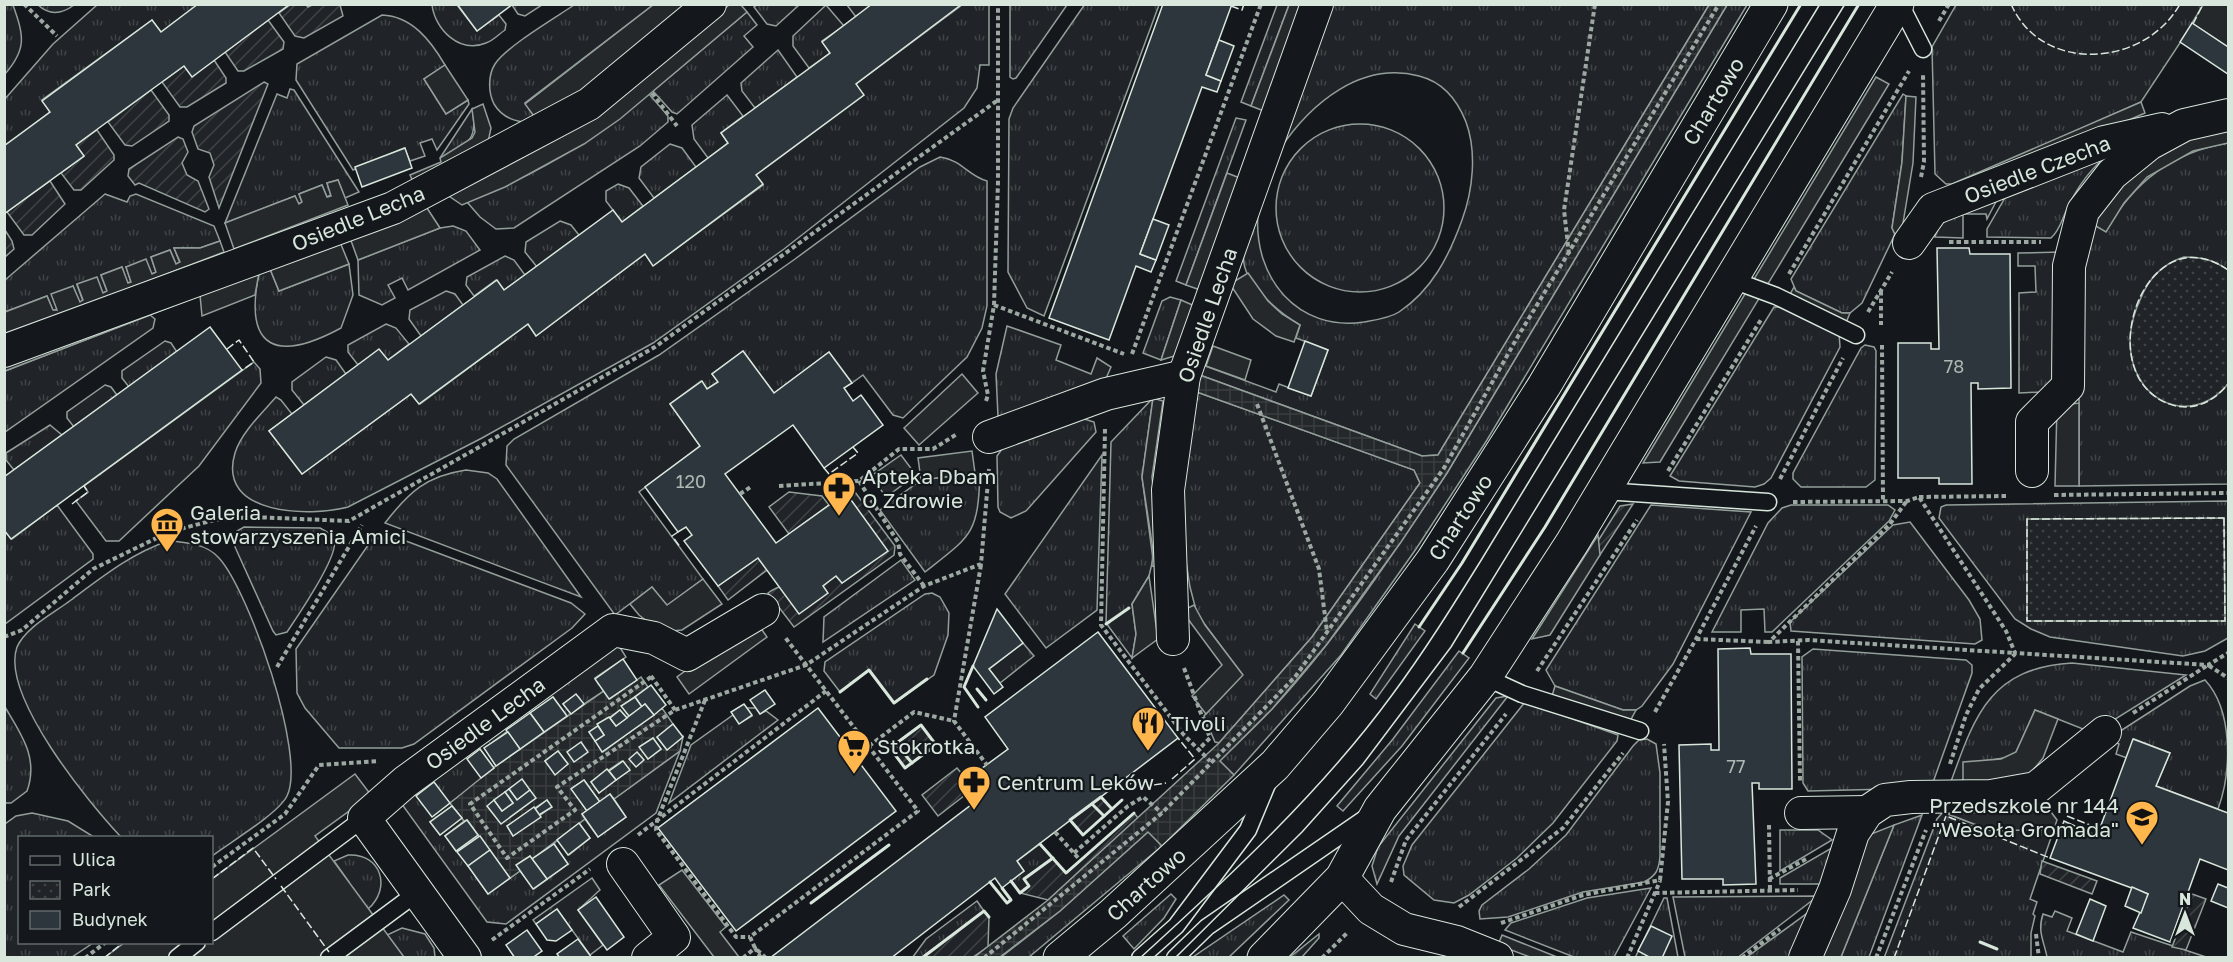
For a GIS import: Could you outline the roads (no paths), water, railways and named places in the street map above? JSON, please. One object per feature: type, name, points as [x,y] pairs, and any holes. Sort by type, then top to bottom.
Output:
[{"type":"street","name":"Osiedle Lecha","points":[[4,351],[393,208],[589,104],[710,4]]},
{"type":"street","name":"Osiedle Lecha","points":[[1173,639],[1168,490],[1184,376],[1317,4]]},
{"type":"street","name":"Chartowo","points":[[1060,957],[1113,914],[1275,765],[1328,703],[1433,560],[1544,386],[1771,4]]},
{"type":"street","points":[[1264,957],[1342,878],[1380,808],[1485,677],[1604,491],[1898,4]]},
{"type":"street","name":"Osiedle Czecha","points":[[1909,243],[1933,209],[2104,142],[2229,115]]},
{"type":"street","name":"Osiedle Czecha","points":[[2038,483],[2032,422],[2068,386],[2069,266],[2083,211],[2112,174],[2148,144],[2184,125]]},
{"type":"street","points":[[986,428],[1106,394],[1184,376]]},
{"type":"street","name":"Osiedle Lecha","points":[[364,818],[415,775],[613,630],[654,638],[687,655],[763,610]]},
{"type":"street","points":[[1805,957],[1835,889],[1853,833],[1867,812],[1885,800],[1911,797],[1991,796],[2036,788],[2105,732]]},
{"type":"street","points":[[1801,813],[1867,812]]},
{"type":"street","points":[[364,818],[418,892],[477,950]]},
{"type":"street","points":[[617,856],[682,947],[648,957]]},
{"type":"street","points":[[1342,878],[1371,909],[1404,929],[1456,942],[1497,957]]},
{"type":"lane","points":[[1898,4],[1923,49]]},
{"type":"lane","points":[[1730,279],[1776,296],[1856,335]]},
{"type":"lane","points":[[1604,491],[1768,502]]},
{"type":"lane","points":[[1485,677],[1522,694],[1640,731]]},
{"type":"lane","points":[[1140,957],[1176,926],[1248,830],[1275,765]]},
{"type":"lane","points":[[1174,957],[1207,927],[1313,857],[1380,808]]},
{"type":"lane","points":[[213,931],[364,818]]},
{"type":"lane","points":[[328,957],[418,892]]},
{"type":"lane","points":[[177,957],[194,944]]},
{"type":"tram line","points":[[1140,958],[1207,897],[1305,799],[1365,731],[1404,679],[1480,562],[1820,4]]},
{"type":"tram line","points":[[1175,958],[1302,832],[1363,764],[1451,647],[1845,4]]},
{"type":"place","name":"Apteka Dbam O Zdrowie","points":[[839,517]]},
{"type":"place","name":"Galeria stowarzyszenia Amici","points":[[167,553]]},
{"type":"place","name":"Tivoli","points":[[1148,752]]},
{"type":"place","name":"Stokrotka","points":[[854,775]]},
{"type":"place","name":"Centrum Leków","points":[[974,811]]},
{"type":"place","name":"Przedszkole nr 144 \"Wesoła Gromada\"","points":[[2142,846]]}]
